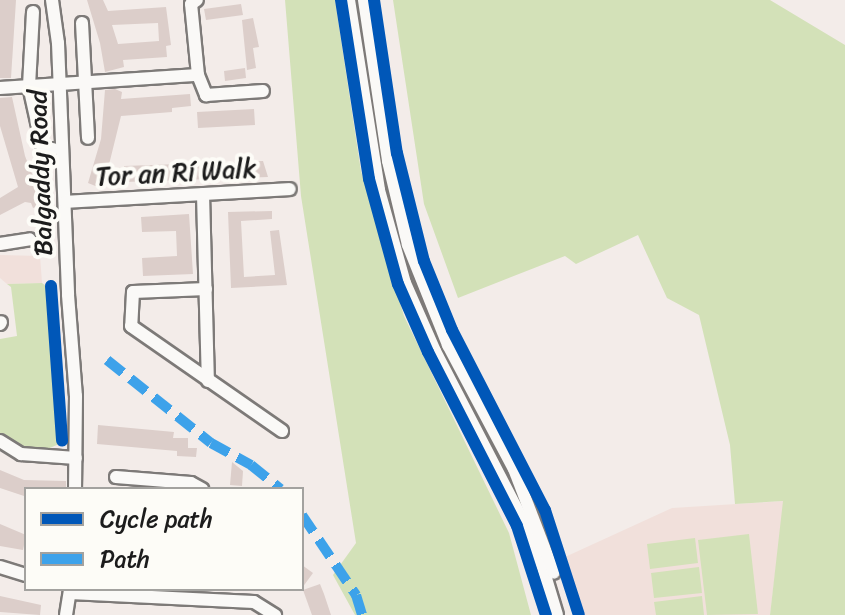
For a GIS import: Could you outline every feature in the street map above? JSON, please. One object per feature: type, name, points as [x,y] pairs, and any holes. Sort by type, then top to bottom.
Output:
[{"type":"street","name":"Balgaddy Road","points":[[52,0],[60,84],[76,396],[75,487]]},
{"type":"street","points":[[197,0],[191,4],[198,75],[206,95],[263,91]]},
{"type":"street","points":[[349,0],[379,190],[405,283],[435,351],[539,556],[557,615]]},
{"type":"street","points":[[364,0],[388,161],[408,245],[448,345],[533,512],[565,615]]},
{"type":"street","points":[[33,12],[29,86],[43,149],[53,149]]},
{"type":"street","points":[[82,23],[88,138]]},
{"type":"street","points":[[0,88],[198,75]]},
{"type":"street","name":"Tor an Rí Walk","points":[[65,202],[290,189]]},
{"type":"street","points":[[203,194],[208,381]]},
{"type":"street","points":[[0,244],[30,239]]},
{"type":"street","points":[[206,289],[133,292],[131,326],[282,431]]},
{"type":"street","points":[[0,441],[21,454],[76,458]]},
{"type":"street","points":[[116,477],[191,483],[198,487]]},
{"type":"street","points":[[0,567],[24,574]]},
{"type":"street","points":[[66,615],[70,591],[200,594],[254,602],[275,615]]},
{"type":"shaded area","points":[[0,255],[40,256],[42,283],[7,284],[0,278]]},
{"type":"shaded area","points":[[784,501],[770,615],[582,615],[565,557],[672,508]]},
{"type":"green space","points":[[285,0],[335,0],[361,171],[404,316],[509,533],[531,615],[355,615],[333,575],[356,543],[301,196]]},
{"type":"green space","points":[[393,0],[770,0],[845,45],[845,615],[770,615],[783,501],[735,504],[730,445],[699,315],[667,298],[638,235],[576,264],[565,256],[458,298],[424,204]]},
{"type":"green space","points":[[42,283],[46,286],[59,444],[43,451],[22,450],[0,435],[0,339],[17,336],[11,287],[7,284]]},
{"type":"green space","points":[[749,534],[758,614],[707,615],[698,540]]},
{"type":"green space","points":[[695,538],[698,563],[650,569],[647,544]]},
{"type":"green space","points":[[699,567],[702,593],[654,598],[651,573]]},
{"type":"green space","points":[[702,596],[704,615],[656,615],[654,602]]},
{"type":"building","points":[[0,0],[16,0],[11,78],[0,78]]},
{"type":"building","points":[[87,0],[103,0],[108,11],[166,7],[171,45],[166,46],[167,57],[123,60],[124,67],[105,72]],"holes":[[[158,23],[159,41],[118,44],[112,25]]]},
{"type":"building","points":[[241,4],[243,15],[206,20],[204,9]]},
{"type":"building","points":[[253,18],[259,47],[253,48],[256,68],[247,70],[242,20]]},
{"type":"building","points":[[245,68],[246,78],[225,81],[224,71]]},
{"type":"building","points":[[105,90],[122,92],[121,99],[190,94],[191,106],[172,108],[172,112],[121,116],[103,189],[88,183],[101,139]]},
{"type":"building","points":[[12,97],[25,156],[44,204],[33,208],[31,203],[25,202],[0,215],[0,198],[18,187],[0,126],[0,98]]},
{"type":"building","points":[[254,109],[255,125],[198,128],[197,112]]},
{"type":"building","points":[[263,161],[268,177],[124,182],[124,166]]},
{"type":"building","points":[[272,211],[272,219],[241,221],[244,277],[275,275],[270,231],[279,230],[287,285],[231,288],[228,212]]},
{"type":"building","points":[[189,214],[193,274],[143,276],[142,258],[177,256],[176,231],[142,232],[141,217]]},
{"type":"building","points":[[98,425],[174,432],[173,438],[188,438],[188,448],[197,448],[196,457],[177,456],[177,451],[97,444]]},
{"type":"building","points":[[232,462],[243,471],[242,486],[230,485]]},
{"type":"building","points":[[0,470],[24,480],[66,481],[66,487],[24,487],[24,496],[0,488]]},
{"type":"building","points":[[0,524],[24,534],[23,550],[0,546]]},
{"type":"building","points":[[304,566],[313,573],[304,585]]},
{"type":"building","points":[[320,584],[331,615],[312,615],[304,590]]},
{"type":"building","points":[[0,596],[41,605],[40,615],[0,612]]},
{"type":"marked path","points":[[107,360],[211,443],[251,465],[278,487]]},
{"type":"marked path","points":[[304,518],[356,595],[362,615]]},
{"type":"cycle path","points":[[341,0],[369,179],[398,284],[428,352],[517,526],[546,615]]},
{"type":"cycle path","points":[[374,0],[397,153],[424,261],[452,330],[545,510],[579,615]]},
{"type":"cycle path","points":[[51,286],[62,441]]}]
